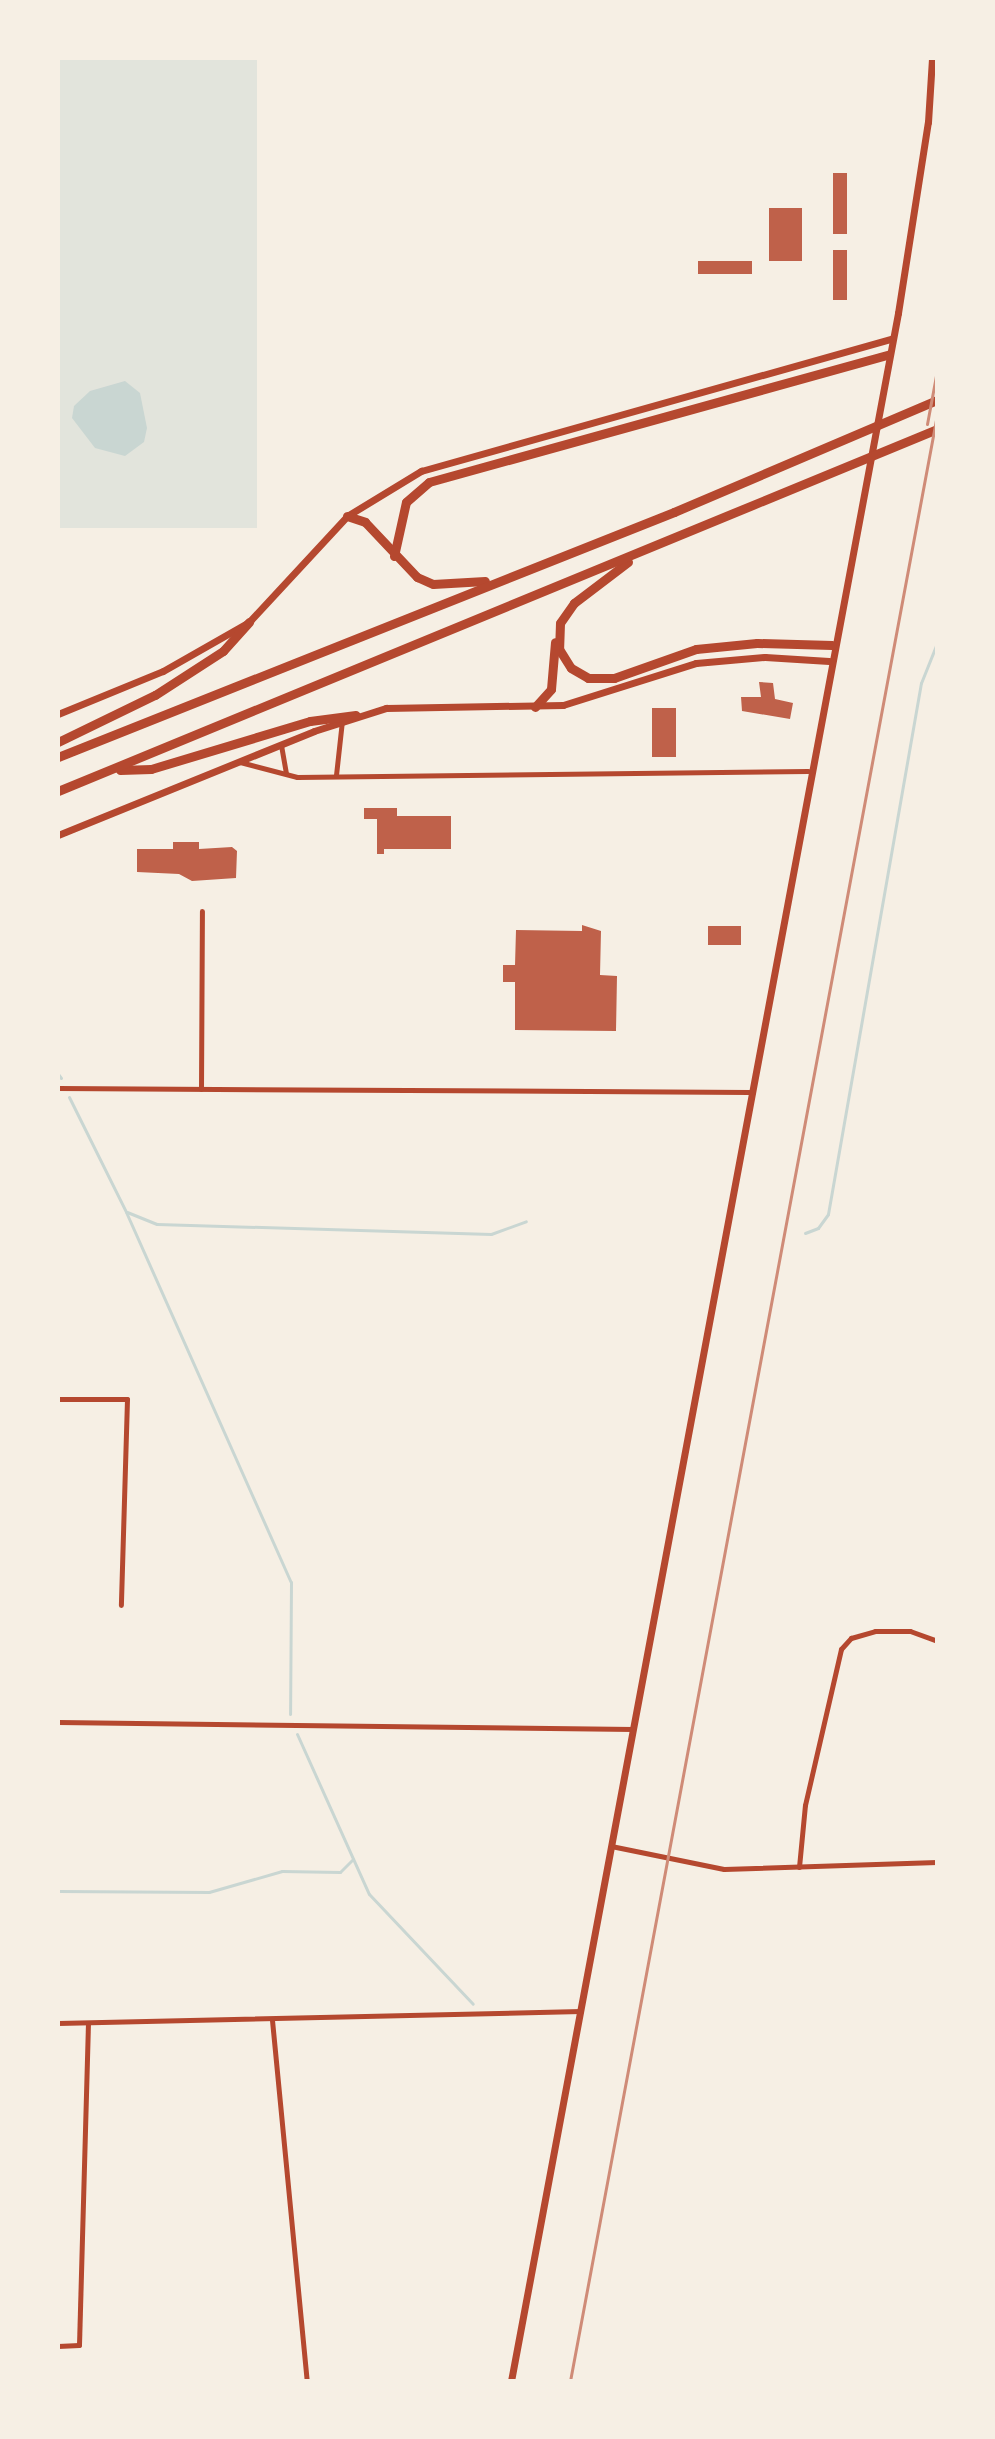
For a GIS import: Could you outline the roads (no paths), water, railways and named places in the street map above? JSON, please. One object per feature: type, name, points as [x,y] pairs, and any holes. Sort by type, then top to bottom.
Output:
[{"type":"highway","points":[[394,556],[406,502],[429,482],[889,354]]},
{"type":"highway","points":[[58,757],[496,580],[674,512],[937,400]]},
{"type":"highway","points":[[58,791],[937,429]]},
{"type":"highway","points":[[347,516],[365,522],[394,556],[433,584],[496,580]]},
{"type":"highway","points":[[535,707],[551,689],[558,633],[574,603],[640,553]]},
{"type":"highway","points":[[58,742],[155,695],[223,651],[249,622]]},
{"type":"highway","points":[[558,633],[559,649],[571,668],[602,679],[696,649],[757,643],[832,645]]},
{"type":"highway","points":[[113,770],[151,769],[310,721],[356,715]]},
{"type":"main road","points":[[511,2381],[634,1729],[808,771],[933,122],[932,58]]},
{"type":"main road","points":[[58,714],[163,671],[249,622],[347,516],[421,471],[892,339]]},
{"type":"main road","points":[[58,835],[356,715],[426,705],[535,707],[581,701],[696,663],[730,658],[829,661]]},
{"type":"street","points":[[336,775],[342,721]]},
{"type":"street","points":[[281,745],[286,774]]},
{"type":"street","points":[[240,762],[286,774],[336,775],[808,771]]},
{"type":"street","points":[[201,1089],[202,911]]},
{"type":"street","points":[[58,1088],[749,1092]]},
{"type":"street","points":[[58,1399],[127,1399],[121,1605]]},
{"type":"street","points":[[799,1867],[805,1805],[841,1649],[851,1638],[875,1631],[910,1631],[937,1641]]},
{"type":"street","points":[[58,1722],[634,1729]]},
{"type":"street","points":[[611,1846],[704,1867],[937,1862]]},
{"type":"street","points":[[58,2023],[581,2011]]},
{"type":"street","points":[[272,2020],[307,2381]]},
{"type":"street","points":[[58,2346],[79,2345],[88,2023]]},
{"type":"waterway","points":[[805,1233],[818,1228],[828,1214],[921,683],[937,643]]},
{"type":"waterway","points":[[58,1074],[61,1078]]},
{"type":"waterway","points":[[69,1097],[126,1212],[291,1582],[290,1714]]},
{"type":"waterway","points":[[127,1212],[157,1224],[491,1234],[526,1221]]},
{"type":"waterway","points":[[297,1734],[369,1894],[473,2004]]},
{"type":"waterway","points":[[58,1891],[209,1892],[282,1871],[340,1872],[353,1859]]},
{"type":"railway","points":[[927,424],[937,370]]},
{"type":"railway","points":[[570,2381],[937,414]]}]
